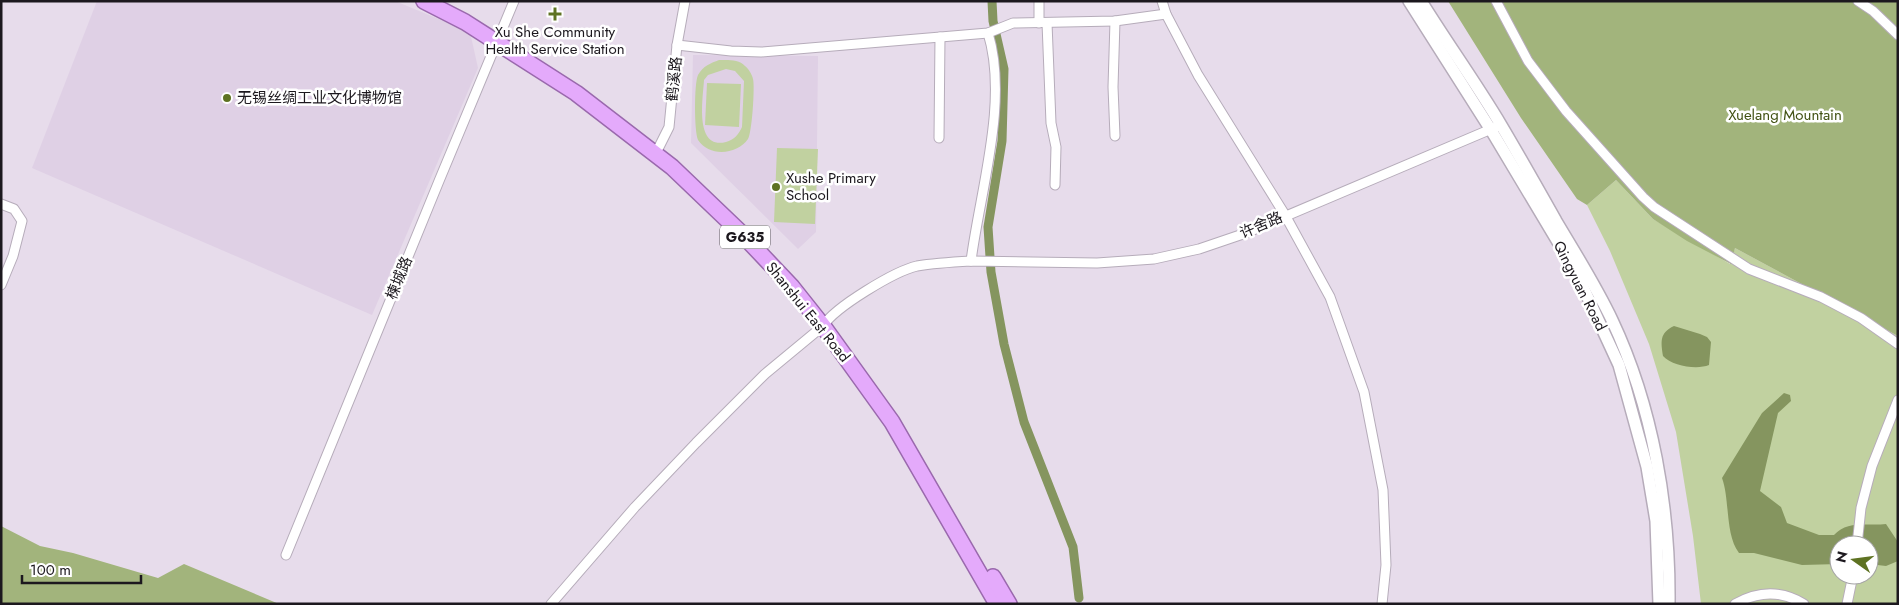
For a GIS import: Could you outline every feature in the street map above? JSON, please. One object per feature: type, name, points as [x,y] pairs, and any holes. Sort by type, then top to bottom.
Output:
[{"type":"highway","name":"Shanshui East Road","points":[[424,1],[499,38]]},
{"type":"highway","name":"Shanshui East Road","points":[[441,1],[499,38],[656,150],[740,232],[792,287],[825,322],[873,379],[904,425],[981,558],[1010,604]]},
{"type":"highway","name":"Shanshui East Road","points":[[825,322],[892,422],[997,604]]},
{"type":"street","name":"楝城路","points":[[286,555],[514,1]]},
{"type":"street","name":"鹤溪路","points":[[656,150],[669,126],[677,46],[685,1]]},
{"type":"street","points":[[1039,1],[1043,23],[1051,123],[1056,147],[1056,185]]},
{"type":"street","points":[[1162,1],[1166,14],[1198,75],[1285,215],[1330,297],[1364,392],[1382,490],[1386,566],[1382,604]]},
{"type":"street","name":"Qingyuan Road","points":[[1409,1],[1499,125],[1576,272],[1618,365],[1647,467],[1656,521],[1659,604]]},
{"type":"street","name":"Qingyuan Road","points":[[1421,1],[1499,125],[1612,320],[1640,394],[1658,471],[1670,568],[1669,604]]},
{"type":"street","points":[[1496,1],[1528,61],[1566,111],[1654,207],[1749,269],[1821,297],[1861,318],[1898,344]]},
{"type":"street","points":[[1858,1],[1873,10],[1898,35]]},
{"type":"street","points":[[677,46],[761,52],[988,33],[1011,24],[1115,21],[1166,14]]},
{"type":"street","points":[[1115,21],[1113,88],[1115,136]]},
{"type":"street","points":[[974,261],[976,222],[990,150],[995,102],[994,52],[988,33]]},
{"type":"street","points":[[939,138],[940,37]]},
{"type":"street","name":"许舍路","points":[[551,604],[635,506],[765,374],[859,295],[888,279],[915,266],[974,261],[1096,263],[1154,259],[1199,249],[1246,232],[1499,125]]},
{"type":"street","points":[[1,204],[14,209],[22,222],[13,256],[1,285]]},
{"type":"street","points":[[1858,535],[1861,508],[1872,466],[1898,400]]},
{"type":"street","points":[[1847,604],[1851,585]]},
{"type":"street","points":[[1735,604],[1749,597],[1767,592],[1784,595],[1804,604]]},
{"type":"shaded area","points":[[97,1],[395,1],[470,32],[478,68],[372,315],[32,168]]},
{"type":"shaded area","name":"Xushe Primary School","points":[[693,55],[818,56],[816,232],[798,249],[691,143]]},
{"type":"shaded area","points":[[719,60],[740,62],[751,73],[754,83],[752,119],[748,139],[737,148],[723,152],[709,149],[698,140],[695,118],[698,75],[705,67]],"holes":[[[726,69],[735,71],[744,81],[742,127],[731,140],[716,142],[709,138],[703,121],[704,80],[708,75]]]},
{"type":"shaded area","points":[[707,83],[741,84],[739,127],[705,125]]},
{"type":"shaded area","points":[[777,148],[818,149],[815,224],[774,222]]},
{"type":"shaded area","points":[[1616,180],[1653,219],[1730,264],[1735,248],[1898,336],[1898,604],[1701,604],[1693,536],[1676,432],[1649,344],[1610,251],[1587,205]]},
{"type":"shaded area","points":[[1674,326],[1707,337],[1711,342],[1709,365],[1698,367],[1678,365],[1663,356],[1663,335]]},
{"type":"shaded area","points":[[1784,393],[1790,395],[1791,401],[1778,413],[1760,491],[1781,507],[1787,523],[1819,535],[1829,535],[1829,564],[1802,565],[1754,553],[1739,553],[1735,546],[1722,478],[1762,413]]},
{"type":"shaded area","points":[[1886,524],[1898,542],[1898,561],[1886,566],[1879,565],[1879,535],[1834,535],[1839,530],[1851,525]]},
{"type":"green space","name":"Xuelang Mountain","points":[[1448,1],[1898,1],[1898,336],[1735,248],[1731,264],[1687,241],[1653,219],[1616,180],[1587,205],[1577,199],[1521,118]]},
{"type":"green space","points":[[1,526],[40,546],[73,553],[158,578],[184,564],[279,604],[1,604]]},
{"type":"waterway","points":[[992,1],[993,21],[1004,69],[1002,141],[988,227],[991,272],[1004,344],[1024,422],[1073,547],[1079,598]]},
{"type":"place","name":"Xu She Community Health Service Station","points":[[555,14]]},
{"type":"place","name":"无锡丝绸工业文化博物馆","points":[[227,98]]},
{"type":"place","name":"Xushe Primary School","points":[[776,187]]}]
